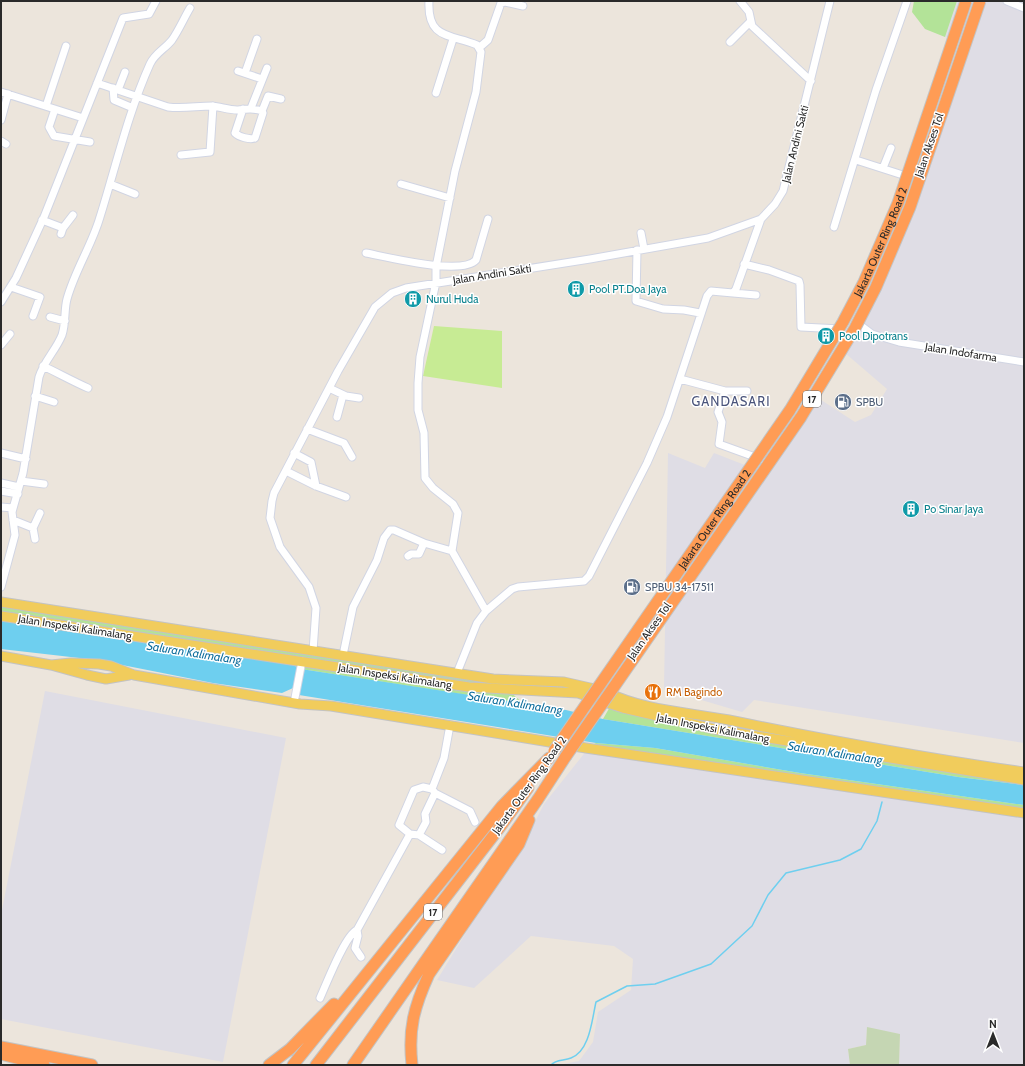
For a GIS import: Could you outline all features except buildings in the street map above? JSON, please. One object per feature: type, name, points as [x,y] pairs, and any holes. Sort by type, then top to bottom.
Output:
[{"type":"highway","name":"Jakarta Outer Ring Road 2","points":[[353,1065],[538,799],[563,748],[790,410],[844,322],[864,282],[898,203],[967,1]]},
{"type":"highway","name":"Jakarta Outer Ring Road 2","points":[[316,1065],[563,748],[801,417],[855,328],[876,288],[910,208],[979,1]]},
{"type":"highway","points":[[293,1065],[502,806],[563,748]]},
{"type":"highway","points":[[412,1065],[409,1042],[413,1017],[419,995],[429,974],[519,844],[538,799]]},
{"type":"highway","points":[[270,1065],[286,1053],[309,1031],[404,929]]},
{"type":"highway","points":[[1,1047],[92,1065]]},
{"type":"highway","points":[[1,1054],[44,1065]]},
{"type":"main road","name":"Jalan Akses Tol","points":[[827,364],[867,283],[910,177],[967,1]]},
{"type":"main road","name":"Jalan Akses Tol","points":[[563,748],[763,460],[856,322],[880,274],[908,208],[979,1]]},
{"type":"main road","name":"Jalan Inspeksi Kalimalang","points":[[1,602],[457,673],[507,685],[569,691],[594,703],[714,729],[909,758],[1006,774],[1024,780]]},
{"type":"main road","name":"Jalan Inspeksi Kalimalang","points":[[1,616],[302,663],[469,687],[564,682],[603,691],[627,702],[782,731],[909,758]]},
{"type":"main road","points":[[1,656],[51,664],[87,675],[106,678],[134,675]]},
{"type":"main road","points":[[51,664],[71,662],[99,664],[111,666],[134,675],[294,702],[331,706],[450,725],[563,748],[1024,813]]},
{"type":"main road","points":[[780,740],[782,731]]},
{"type":"main road","name":"Jalan Inspeksi Kalimalang","points":[[1006,774],[1024,772]]},
{"type":"street","points":[[1,302],[11,287],[42,220],[123,18],[149,14],[156,1]]},
{"type":"street","points":[[429,1],[429,13],[438,30],[454,39],[472,43],[480,47]]},
{"type":"street","points":[[740,1],[749,12],[750,22],[775,49],[808,79]]},
{"type":"street","name":"Jalan Andini Sakti","points":[[313,651],[316,620],[313,598],[309,587],[280,547],[270,518],[270,508],[274,493],[294,453],[375,307],[397,290],[436,282],[708,238],[761,219],[775,204],[783,191],[808,79],[830,1]]},
{"type":"street","points":[[834,227],[856,160],[876,90],[907,1]]},
{"type":"street","points":[[1007,1],[1024,8]]},
{"type":"street","points":[[480,47],[492,39],[501,3],[505,2],[522,6]]},
{"type":"street","points":[[1,588],[15,535],[13,508],[26,459],[36,396],[43,366],[62,334],[69,294],[100,218],[137,96],[153,59],[158,51],[172,39],[190,8]]},
{"type":"street","points":[[730,42],[750,22]]},
{"type":"street","points":[[436,93],[454,39]]},
{"type":"street","points":[[257,40],[241,72],[262,79]]},
{"type":"street","points":[[46,106],[66,46]]},
{"type":"street","points":[[480,47],[481,52],[476,92],[450,198],[436,266],[436,282],[420,357],[418,410],[424,433],[425,478],[433,488],[454,504],[458,513],[452,552],[486,611]]},
{"type":"street","points":[[267,68],[235,133],[238,136],[255,138],[263,113],[262,111],[268,96],[281,99]]},
{"type":"street","points":[[125,72],[115,89],[114,100],[133,108]]},
{"type":"street","points":[[97,83],[157,104],[180,109],[213,106],[239,110],[247,108],[262,111]]},
{"type":"street","points":[[1,120],[4,93],[83,118]]},
{"type":"street","points":[[181,155],[210,152],[213,106]]},
{"type":"street","points":[[55,109],[50,127],[54,136],[90,142]]},
{"type":"street","points":[[883,168],[891,148]]},
{"type":"street","points":[[856,160],[910,177]]},
{"type":"street","points":[[110,184],[135,194]]},
{"type":"street","points":[[401,184],[450,198]]},
{"type":"street","points":[[42,220],[62,231],[72,215]]},
{"type":"street","points":[[366,253],[436,266],[466,266],[472,264],[476,260],[488,219]]},
{"type":"street","points":[[733,294],[761,219]]},
{"type":"street","points":[[641,233],[636,301],[663,309],[684,310],[700,313]]},
{"type":"street","points":[[744,264],[769,270],[799,281],[801,327],[843,329]]},
{"type":"street","points":[[11,287],[40,297],[33,316]]},
{"type":"street","points":[[457,673],[472,634],[486,611],[512,589],[518,587],[584,581],[589,576],[647,463],[667,417],[700,313],[707,296],[711,291],[756,295]]},
{"type":"street","points":[[50,317],[65,321]]},
{"type":"street","name":"Jalan Indofarma","points":[[856,322],[872,334],[899,342],[1024,362]]},
{"type":"street","points":[[1,345],[10,334]]},
{"type":"street","points":[[43,366],[59,373],[64,378],[88,388]]},
{"type":"street","points":[[680,379],[725,391],[747,391]]},
{"type":"street","points":[[329,388],[343,395],[359,398]]},
{"type":"street","points":[[725,391],[718,412],[722,422],[719,444],[763,460]]},
{"type":"street","points":[[337,416],[343,395]]},
{"type":"street","points":[[36,396],[54,402]]},
{"type":"street","points":[[307,429],[344,443],[352,457]]},
{"type":"street","points":[[1,453],[26,459]]},
{"type":"street","points":[[294,453],[311,462],[316,486]]},
{"type":"street","points":[[286,471],[316,486],[346,497]]},
{"type":"street","points":[[1,483],[19,487]]},
{"type":"street","points":[[1,491],[44,484]]},
{"type":"street","points":[[1,507],[13,508]]},
{"type":"street","points":[[35,539],[33,528],[40,513]]},
{"type":"street","points":[[13,520],[33,528]]},
{"type":"street","points":[[343,655],[354,607],[377,560],[388,531],[394,530],[424,543],[452,552]]},
{"type":"street","points":[[408,556],[412,553],[419,554],[424,543]]},
{"type":"street","points":[[294,702],[302,663]]},
{"type":"street","points":[[419,835],[426,822],[425,814],[444,758],[450,725]]},
{"type":"street","points":[[442,850],[419,835],[410,834],[399,825],[411,795],[419,787],[433,791],[470,811],[475,822]]},
{"type":"street","points":[[320,998],[341,952],[352,934],[357,930],[410,834]]},
{"type":"street","points":[[357,930],[358,936],[355,948],[361,957]]},
{"type":"shaded area","points":[[957,1],[1024,1],[1024,743],[754,700],[742,712],[664,689],[668,453],[705,468],[714,453],[765,473],[815,396],[855,422],[871,415],[887,389],[845,353],[970,44],[945,37]]},
{"type":"shaded area","points":[[45,691],[286,738],[223,1062],[1,1019],[1,915]]},
{"type":"shaded area","points":[[587,750],[1024,815],[1024,1065],[899,1065],[900,1034],[867,1028],[866,1045],[848,1049],[850,1065],[558,1065],[579,1061],[593,1042],[598,1012],[631,990],[633,959],[614,946],[531,936],[474,988],[437,980],[489,895],[523,845],[544,804]]},
{"type":"green space","points":[[914,1],[957,1],[945,37],[925,29],[912,12]]},
{"type":"green space","points":[[434,326],[502,331],[502,388],[423,376]]},
{"type":"green space","points":[[1,602],[507,680],[507,689],[524,704],[301,669],[291,664],[1,621]]},
{"type":"green space","points":[[611,705],[780,740],[782,731],[1024,780],[1024,785],[958,777],[603,719]]},
{"type":"green space","points":[[596,743],[655,748],[800,773],[1024,805],[1024,813],[586,748]]},
{"type":"green space","points":[[867,1027],[900,1034],[899,1065],[850,1065],[848,1049],[866,1045]]},
{"type":"water","name":"Saluran Kalimalang","points":[[1,621],[291,664],[301,669],[566,710],[603,719],[958,777],[1024,785],[1024,805],[800,773],[655,748],[596,743],[299,695],[299,689],[293,688],[282,693],[213,683],[97,660],[1,649]]},
{"type":"waterway","points":[[551,1065],[558,1061],[571,1058],[582,1049],[589,1034],[596,1002],[627,986],[655,984],[711,964],[752,926],[768,895],[786,873],[840,860],[861,849],[877,821],[882,802]]},
{"type":"place","name":"Pool PT.Doa Jaya","points":[[576,289]]},
{"type":"place","name":"Nurul Huda","points":[[413,299]]},
{"type":"place","name":"Pool Dipotrans","points":[[826,336]]},
{"type":"place","name":"SPBU","points":[[843,402]]},
{"type":"place","name":"Po Sinar Jaya","points":[[911,509]]},
{"type":"place","name":"SPBU 34-17511","points":[[632,587]]},
{"type":"place","name":"RM Bagindo","points":[[653,692]]},
{"type":"district","name":"GANDASARI","points":[[731,401]]}]
